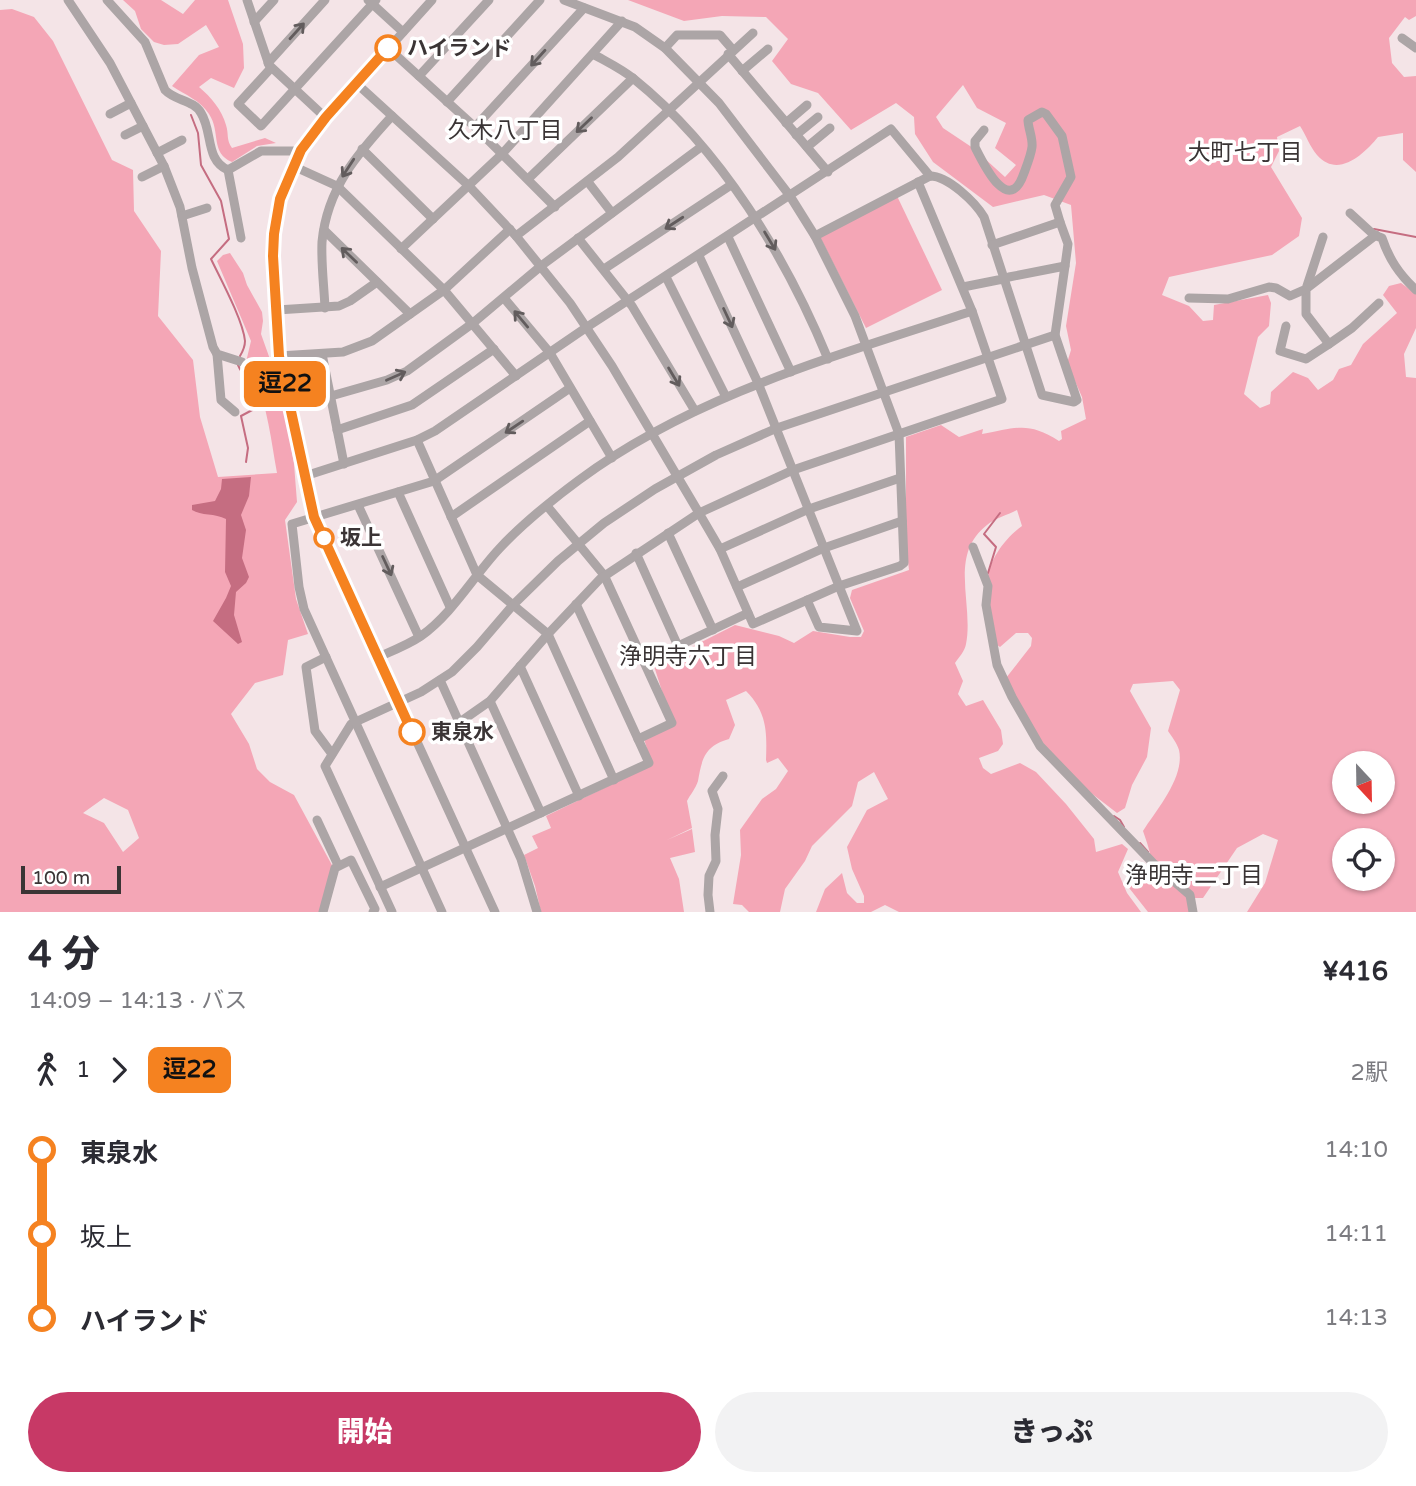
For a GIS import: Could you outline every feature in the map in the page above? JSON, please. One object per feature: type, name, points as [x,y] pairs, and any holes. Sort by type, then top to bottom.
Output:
[{"type":"street","points":[[68,0],[110,62],[164,166],[182,216],[192,268],[217,354],[221,400],[235,412]]},
{"type":"street","points":[[107,0],[149,48],[164,90],[201,111],[209,131],[213,156],[228,170],[241,238]]},
{"type":"street","points":[[247,0],[270,65],[326,117]]},
{"type":"street","points":[[254,22],[274,0]]},
{"type":"street","points":[[325,0],[238,104],[261,126],[372,1],[403,32]]},
{"type":"street","points":[[432,0],[326,117],[301,150],[293,166],[280,199],[274,234],[279,356],[314,517],[495,912]]},
{"type":"street","points":[[419,76],[489,0]]},
{"type":"street","points":[[447,102],[540,0]]},
{"type":"street","points":[[356,83],[469,186],[541,266],[587,327],[720,550],[753,624],[839,586],[904,563],[899,434],[842,287],[815,236],[756,149],[699,80],[665,48],[635,27],[564,0]]},
{"type":"street","points":[[475,127],[584,8]]},
{"type":"street","points":[[401,249],[502,153],[622,21]]},
{"type":"street","points":[[279,356],[322,354],[358,347],[372,341],[444,290],[513,233],[555,207],[618,158],[699,80],[753,33]]},
{"type":"street","points":[[665,48],[677,35],[720,35],[743,71],[828,172]]},
{"type":"street","points":[[1402,38],[1416,48]]},
{"type":"street","points":[[388,48],[475,127],[555,207]]},
{"type":"street","points":[[743,71],[768,49]]},
{"type":"street","points":[[593,54],[633,78],[668,110],[731,185],[756,218],[792,279],[828,359]]},
{"type":"street","points":[[528,179],[633,78]]},
{"type":"street","points":[[110,114],[131,103]]},
{"type":"street","points":[[786,123],[807,105]]},
{"type":"street","points":[[815,236],[930,176],[936,176],[950,184],[980,211],[1042,395],[1074,402],[1077,400],[1055,335],[1068,244],[1055,205],[1071,177],[1062,136],[1042,112],[1028,120],[1032,146],[1023,177],[1013,190],[1006,190],[994,181],[975,147],[975,141],[984,130]]},
{"type":"street","points":[[325,307],[322,251],[324,230],[337,186],[362,149],[392,116]]},
{"type":"street","points":[[796,135],[818,117]]},
{"type":"street","points":[[125,135],[143,126]]},
{"type":"street","points":[[807,147],[830,128]]},
{"type":"street","points":[[305,476],[417,440],[454,419],[587,327],[891,129],[930,176]]},
{"type":"street","points":[[157,153],[182,140]]},
{"type":"street","points":[[331,396],[399,375],[472,323],[541,266],[701,147]]},
{"type":"street","points":[[362,149],[433,219]]},
{"type":"street","points":[[228,170],[261,151],[301,150]]},
{"type":"street","points":[[142,177],[164,166]]},
{"type":"street","points":[[293,166],[337,186],[444,290],[516,376]]},
{"type":"street","points":[[588,182],[612,213]]},
{"type":"street","points":[[460,722],[490,701],[604,575],[699,513],[793,470],[1002,399],[962,286],[918,182]]},
{"type":"street","points":[[604,269],[731,185]]},
{"type":"street","points":[[182,216],[207,208]]},
{"type":"street","points":[[1350,213],[1382,238],[1388,257],[1402,277],[1416,290]]},
{"type":"street","points":[[992,244],[1060,222]]},
{"type":"street","points":[[324,230],[410,314]]},
{"type":"street","points":[[1189,298],[1228,299],[1269,287],[1290,296],[1306,289],[1376,235]]},
{"type":"street","points":[[728,237],[791,372]]},
{"type":"street","points":[[1323,237],[1306,289],[1306,314],[1329,344]]},
{"type":"street","points":[[578,238],[628,300],[695,411]]},
{"type":"street","points":[[699,256],[758,383],[858,631],[819,627],[807,600]]},
{"type":"street","points":[[962,286],[1065,266]]},
{"type":"street","points":[[666,277],[726,397]]},
{"type":"street","points":[[276,310],[325,307],[350,301],[377,282]]},
{"type":"street","points":[[503,298],[550,353],[612,457]]},
{"type":"street","points":[[1286,326],[1280,351],[1306,359],[1352,328],[1380,303]]},
{"type":"street","points":[[378,657],[419,637],[450,607],[501,548],[547,506],[579,480],[652,432],[758,383],[972,312]]},
{"type":"street","points":[[392,912],[325,766],[355,721],[440,680],[464,662],[513,605],[578,544],[629,506],[677,476],[777,428],[1055,335]]},
{"type":"street","points":[[337,430],[412,405],[494,349]]},
{"type":"street","points":[[217,354],[240,361]]},
{"type":"street","points":[[322,354],[344,464]]},
{"type":"street","points":[[442,912],[301,599],[292,524],[434,481],[570,388]]},
{"type":"street","points":[[451,517],[590,421]]},
{"type":"street","points":[[417,440],[477,575],[548,634],[614,780]]},
{"type":"street","points":[[720,550],[809,509],[900,478]]},
{"type":"street","points":[[398,492],[450,607]]},
{"type":"street","points":[[358,505],[419,637]]},
{"type":"street","points":[[547,506],[604,575],[672,723],[638,739]]},
{"type":"street","points":[[737,587],[824,548],[902,521]]},
{"type":"street","points":[[668,533],[713,630]]},
{"type":"street","points":[[973,547],[988,586],[986,605],[997,665],[1040,746],[1153,863],[1190,895],[1193,912]]},
{"type":"street","points":[[636,553],[678,646]]},
{"type":"street","points":[[380,887],[649,764],[576,604]]},
{"type":"street","points":[[644,662],[748,613]]},
{"type":"street","points":[[326,657],[306,667],[315,731],[331,754]]},
{"type":"street","points":[[520,666],[579,796]]},
{"type":"street","points":[[440,680],[530,882],[537,912]]},
{"type":"street","points":[[490,701],[541,813]]},
{"type":"street","points":[[710,912],[709,876],[716,861],[718,809],[712,791],[723,776]]},
{"type":"street","points":[[317,820],[338,865]]},
{"type":"street","points":[[323,912],[335,868],[352,860],[375,909],[373,912]]},
{"type":"shaded area","points":[[123,0],[161,0],[183,14],[195,0],[228,0],[243,44],[244,68],[234,88],[211,78],[199,87],[212,99],[222,114],[232,148],[265,138],[276,143],[257,146],[232,162],[225,158],[218,148],[215,128],[209,114],[197,101],[172,86],[199,55],[219,47],[206,25],[178,44],[164,45],[154,42],[141,29],[135,11]]},
{"type":"shaded area","points":[[628,0],[1416,0],[1416,16],[1409,20],[1405,17],[1389,38],[1392,63],[1404,77],[1416,76],[1416,172],[1403,160],[1403,133],[1378,137],[1350,161],[1333,165],[1317,155],[1300,126],[1277,137],[1279,151],[1271,167],[1302,218],[1299,236],[1272,255],[1169,277],[1162,295],[1189,306],[1203,321],[1213,320],[1214,305],[1268,295],[1271,303],[1269,326],[1258,337],[1244,394],[1260,408],[1270,404],[1271,392],[1293,372],[1308,378],[1318,390],[1333,380],[1339,369],[1351,365],[1363,344],[1397,313],[1383,295],[1389,286],[1401,283],[1416,294],[1416,328],[1404,354],[1406,377],[1416,378],[1416,912],[1247,912],[1265,883],[1278,840],[1263,834],[1237,848],[1203,898],[1187,898],[1190,912],[1148,912],[1126,884],[1150,862],[1143,831],[1178,771],[1179,750],[1168,731],[1180,690],[1173,681],[1133,684],[1130,691],[1151,728],[1147,757],[1132,785],[1125,808],[1117,813],[1056,766],[1032,739],[1006,678],[1031,646],[1032,638],[1028,633],[1016,633],[1000,647],[993,642],[987,596],[988,573],[999,550],[1022,526],[1017,510],[987,525],[975,537],[968,551],[965,581],[968,629],[963,652],[955,663],[963,681],[958,694],[966,706],[983,700],[1001,730],[1003,744],[998,751],[979,758],[983,768],[991,774],[1020,763],[1036,772],[1066,804],[1094,839],[1096,852],[1122,844],[1128,849],[1118,872],[1127,893],[1141,912],[899,912],[885,905],[871,912],[816,912],[825,889],[842,873],[847,893],[857,903],[864,903],[847,847],[867,810],[888,799],[874,772],[858,782],[852,806],[812,846],[785,889],[780,912],[749,912],[742,905],[733,904],[741,855],[740,830],[762,799],[776,789],[788,771],[778,758],[767,763],[766,731],[762,715],[746,691],[726,700],[735,725],[729,739],[715,745],[703,759],[697,784],[687,801],[692,828],[667,840],[692,829],[695,852],[670,858],[679,879],[684,912],[541,912],[524,855],[538,848],[532,836],[551,828],[546,816],[652,765],[644,739],[673,726],[654,666],[735,625],[779,636],[794,643],[813,631],[861,637],[864,631],[850,598],[852,590],[909,570],[906,544],[906,437],[941,425],[959,437],[983,429],[982,434],[1013,428],[1030,428],[1059,441],[1062,439],[1061,431],[1086,419],[1082,397],[1067,363],[1071,350],[1066,326],[1076,263],[1071,205],[1044,195],[993,207],[933,162],[915,134],[914,117],[896,103],[851,130],[818,93],[791,84],[772,61],[788,39],[766,17],[722,16],[684,21]],"holes":[[[963,85],[977,108],[1006,123],[995,148],[1016,165],[1005,177],[973,148],[943,128],[936,117]]]},
{"type":"shaded area","points":[[12,9],[34,17],[53,41],[112,160],[133,170],[134,211],[161,251],[158,316],[193,360],[200,417],[218,477],[277,473],[263,402],[246,362],[251,341],[217,261],[223,255],[230,253],[262,312],[261,334],[282,393],[294,464],[297,502],[285,520],[296,599],[308,634],[288,640],[283,675],[255,683],[231,714],[249,744],[257,769],[270,782],[294,795],[333,867],[319,912],[0,912],[0,10]],"holes":[[[104,798],[128,810],[139,838],[123,852],[104,823],[83,813]]]},
{"type":"shaded area","points":[[897,196],[942,290],[866,328],[820,237]]},
{"type":"shaded area","points":[[251,477],[249,496],[241,515],[246,530],[242,558],[249,577],[236,592],[234,615],[242,642],[238,644],[213,621],[231,586],[225,572],[226,519],[196,512],[192,510],[192,505],[215,501],[222,479]]},
{"type":"waterway","points":[[191,115],[198,133],[201,165],[221,201],[229,239],[211,259],[231,299],[243,332],[245,345],[240,356]]},
{"type":"waterway","points":[[1374,229],[1416,237]]},
{"type":"waterway","points":[[238,365],[254,388],[257,400],[256,408],[241,416],[248,448],[246,462]]},
{"type":"waterway","points":[[988,573],[996,547],[984,534],[1000,513]]},
{"type":"waterway","points":[[1114,816],[1124,827]]},
{"type":"waterway","points":[[1140,843],[1148,852]]},
{"type":"bus line","name":"逗22","points":[[388,48],[326,117],[301,150],[280,199],[273,256],[279,356],[314,517],[412,732]]},
{"type":"place","name":"ハイランド","points":[[388,48]]},
{"type":"place","name":"坂上","points":[[324,538]]},
{"type":"place","name":"東泉水","points":[[412,732]]},
{"type":"district","name":"久木八丁目","points":[[505,130]]},
{"type":"district","name":"大町七丁目","points":[[1245,152]]},
{"type":"district","name":"浄明寺六丁目","points":[[688,656]]},
{"type":"district","name":"浄明寺二丁目","points":[[1194,875]]}]
